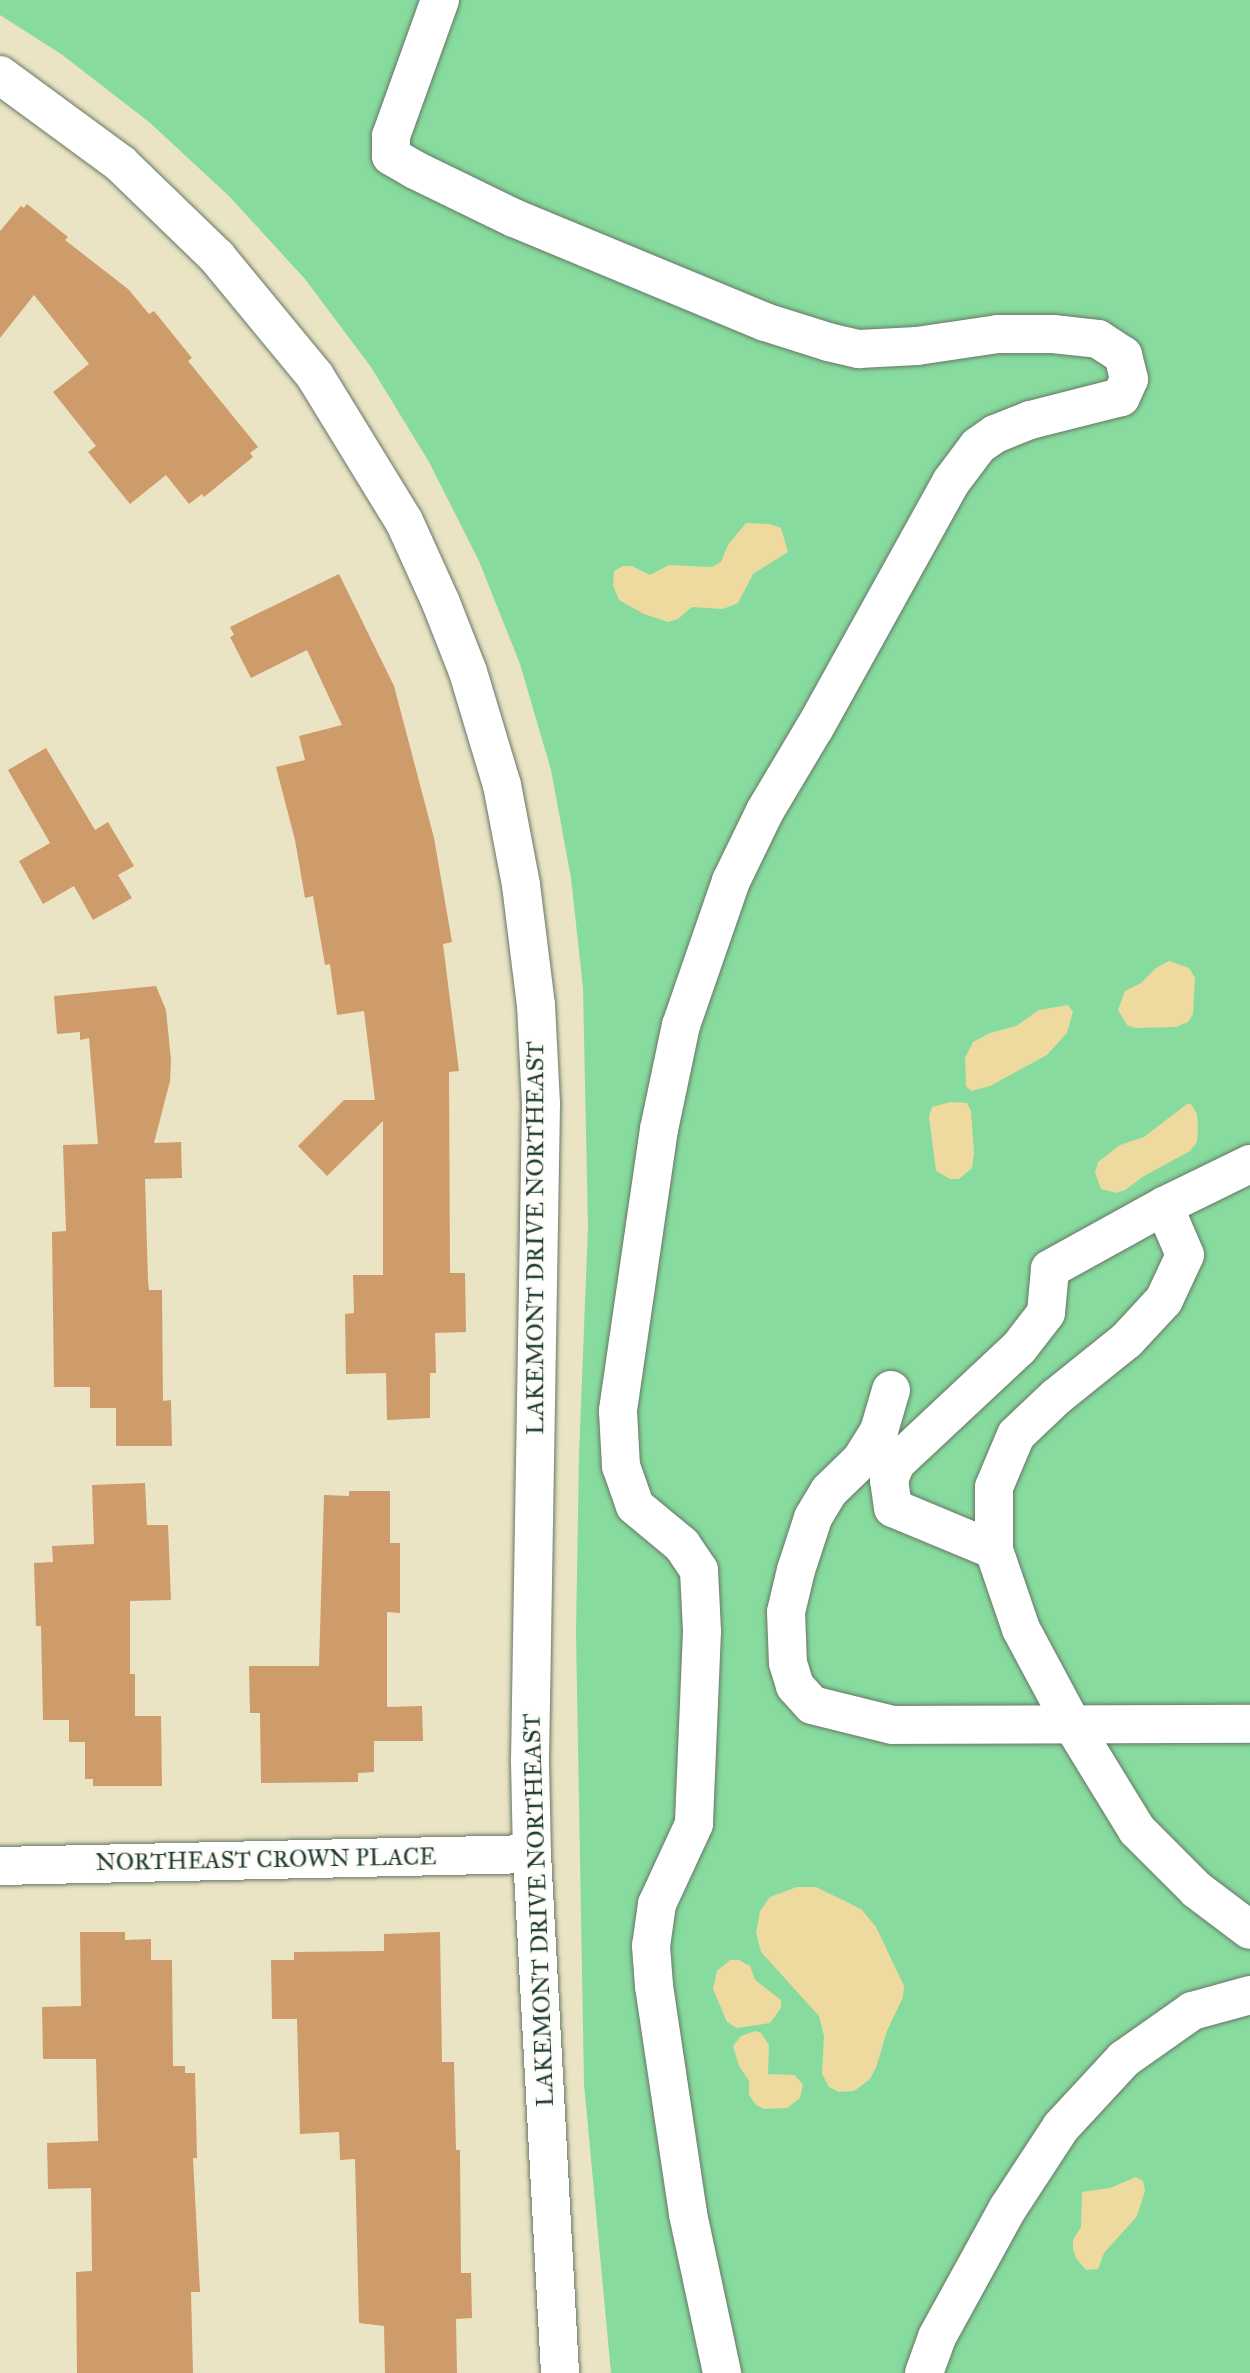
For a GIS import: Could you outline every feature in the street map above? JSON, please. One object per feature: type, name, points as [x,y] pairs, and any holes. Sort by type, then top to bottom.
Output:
[{"type":"street","points":[[440,0],[391,136],[391,156],[415,170],[514,218],[765,322],[828,342],[859,349],[917,346],[998,334],[1098,339],[1123,355],[1129,379],[1121,397],[1030,420],[995,434],[978,446],[951,482],[816,727],[765,811],[731,881],[681,1025],[659,1129],[618,1411],[621,1466],[635,1506],[674,1537],[699,1570],[702,1631],[694,1824],[657,1904],[651,1947],[654,1986],[688,2214],[722,2373]]},
{"type":"street","name":"LAKEMONT DRIVE NORTHEAST","points":[[0,75],[121,164],[217,257],[315,376],[404,521],[442,603],[476,697],[502,785],[521,885],[536,1004],[541,1104],[530,1747],[532,1854],[560,2373]]},
{"type":"street","points":[[994,1550],[893,1508],[889,1480],[896,1463],[913,1444],[1019,1348],[1046,1313],[1049,1269],[1164,1206],[1250,1164]]},
{"type":"street","points":[[1164,1206],[1185,1255],[1164,1300],[1127,1340],[1056,1397],[1016,1435],[994,1487],[994,1550],[1021,1629],[1072,1724],[1137,1830],[1198,1890],[1250,1930]]},
{"type":"street","points":[[891,1390],[879,1431],[860,1461],[829,1491],[813,1518],[796,1570],[786,1612],[788,1663],[794,1686],[812,1704],[893,1725],[1250,1724]]},
{"type":"street","name":"NORTHEAST CROWN PLACE","points":[[0,1866],[532,1854]]},
{"type":"street","points":[[923,2373],[937,2337],[1008,2208],[1060,2127],[1124,2059],[1192,2011],[1250,1995]]},
{"type":"green space","points":[[0,0],[1250,0],[1250,2373],[611,2373],[584,2084],[576,1633],[579,1454],[588,1227],[583,988],[571,878],[551,770],[520,664],[479,561],[429,462],[371,367],[305,279],[230,197],[149,122],[61,54],[0,15]]},
{"type":"sand","points":[[746,523],[770,524],[781,528],[788,552],[753,574],[738,603],[723,609],[692,607],[678,619],[668,622],[644,614],[619,600],[613,585],[614,571],[623,566],[632,566],[650,575],[669,565],[712,567],[721,562],[728,545]]},
{"type":"sand","points":[[1169,961],[1189,968],[1195,978],[1193,1014],[1188,1022],[1176,1027],[1135,1028],[1127,1025],[1118,1010],[1125,991],[1141,983],[1156,968]]},
{"type":"sand","points":[[1068,1005],[1073,1012],[1067,1033],[1047,1055],[990,1086],[971,1091],[966,1086],[965,1058],[973,1042],[990,1033],[1016,1026],[1039,1010]]},
{"type":"sand","points":[[951,1102],[967,1103],[971,1111],[974,1153],[972,1168],[959,1179],[950,1179],[936,1171],[929,1117],[932,1107]]},
{"type":"sand","points":[[1187,1104],[1191,1104],[1197,1114],[1198,1128],[1197,1142],[1190,1151],[1144,1176],[1125,1190],[1116,1193],[1101,1189],[1095,1173],[1098,1162],[1120,1145],[1144,1137]]},
{"type":"sand","points":[[797,1887],[816,1887],[861,1909],[876,1927],[904,1986],[903,1997],[887,2031],[876,2068],[869,2080],[854,2091],[839,2092],[829,2087],[822,2074],[824,2036],[819,2016],[761,1952],[756,1933],[760,1911],[770,1897]]},
{"type":"sand","points":[[730,1960],[739,1960],[750,1966],[755,1980],[781,2000],[781,2008],[770,2023],[737,2028],[727,2022],[713,1989],[717,1971]]},
{"type":"sand","points":[[755,2031],[761,2033],[769,2045],[768,2074],[795,2075],[803,2085],[800,2098],[787,2108],[764,2109],[756,2105],[749,2095],[749,2081],[739,2066],[733,2046],[741,2036]]},
{"type":"sand","points":[[1136,2177],[1143,2181],[1145,2191],[1137,2216],[1104,2253],[1098,2269],[1086,2270],[1076,2258],[1073,2249],[1073,2240],[1081,2227],[1082,2192],[1110,2188]]},
{"type":"building","points":[[27,204],[68,237],[65,240],[128,289],[149,314],[154,311],[192,358],[188,361],[258,447],[250,453],[253,457],[204,497],[202,494],[189,504],[166,475],[130,504],[88,452],[96,446],[53,392],[89,364],[34,295],[0,338],[0,231],[21,206],[24,208]]},
{"type":"building","points":[[339,574],[394,686],[434,838],[452,942],[443,944],[459,1071],[449,1072],[450,1273],[465,1273],[466,1332],[435,1333],[436,1373],[430,1373],[430,1418],[387,1420],[386,1373],[346,1374],[345,1314],[354,1313],[353,1275],[383,1275],[383,1121],[327,1176],[298,1146],[344,1100],[375,1100],[364,1011],[337,1015],[330,964],[325,965],[313,896],[305,898],[295,840],[276,767],[305,760],[299,736],[342,725],[307,650],[251,678],[230,637],[234,635],[230,627]]},
{"type":"building","points":[[46,748],[95,830],[108,822],[134,866],[118,875],[132,898],[93,920],[74,886],[43,904],[19,861],[50,843],[8,770]]},
{"type":"building","points":[[156,986],[166,1010],[171,1060],[170,1081],[154,1143],[181,1142],[182,1178],[145,1179],[149,1290],[162,1290],[163,1401],[171,1400],[172,1446],[116,1446],[116,1408],[90,1408],[90,1387],[54,1387],[52,1232],[66,1231],[63,1145],[98,1144],[89,1038],[80,1040],[80,1032],[57,1034],[54,996]]},
{"type":"building","points":[[145,1483],[147,1525],[168,1525],[171,1600],[130,1601],[130,1674],[135,1674],[135,1716],[161,1716],[162,1786],[93,1786],[93,1779],[85,1779],[85,1742],[69,1742],[69,1720],[43,1720],[41,1626],[36,1626],[34,1563],[53,1562],[52,1546],[94,1544],[92,1485]]},
{"type":"building","points":[[349,1491],[390,1491],[390,1543],[400,1543],[400,1613],[387,1612],[387,1707],[422,1706],[423,1741],[374,1741],[374,1772],[358,1773],[358,1782],[261,1783],[260,1713],[250,1713],[249,1666],[319,1666],[324,1495],[349,1496]]},
{"type":"building","points":[[80,1932],[125,1932],[125,1940],[151,1939],[151,1960],[172,1960],[173,2066],[185,2066],[185,2073],[195,2073],[197,2158],[193,2158],[200,2292],[191,2292],[193,2373],[77,2373],[76,2272],[92,2271],[91,2188],[48,2189],[47,2143],[98,2141],[96,2059],[43,2059],[42,2007],[81,2006]]},
{"type":"building","points":[[440,1932],[442,2062],[454,2062],[456,2150],[460,2150],[461,2273],[471,2273],[472,2318],[456,2319],[457,2373],[385,2373],[384,2326],[359,2323],[355,2159],[340,2160],[339,2132],[300,2134],[297,2019],[272,2019],[271,1960],[294,1960],[294,1952],[384,1951],[384,1934]]}]
